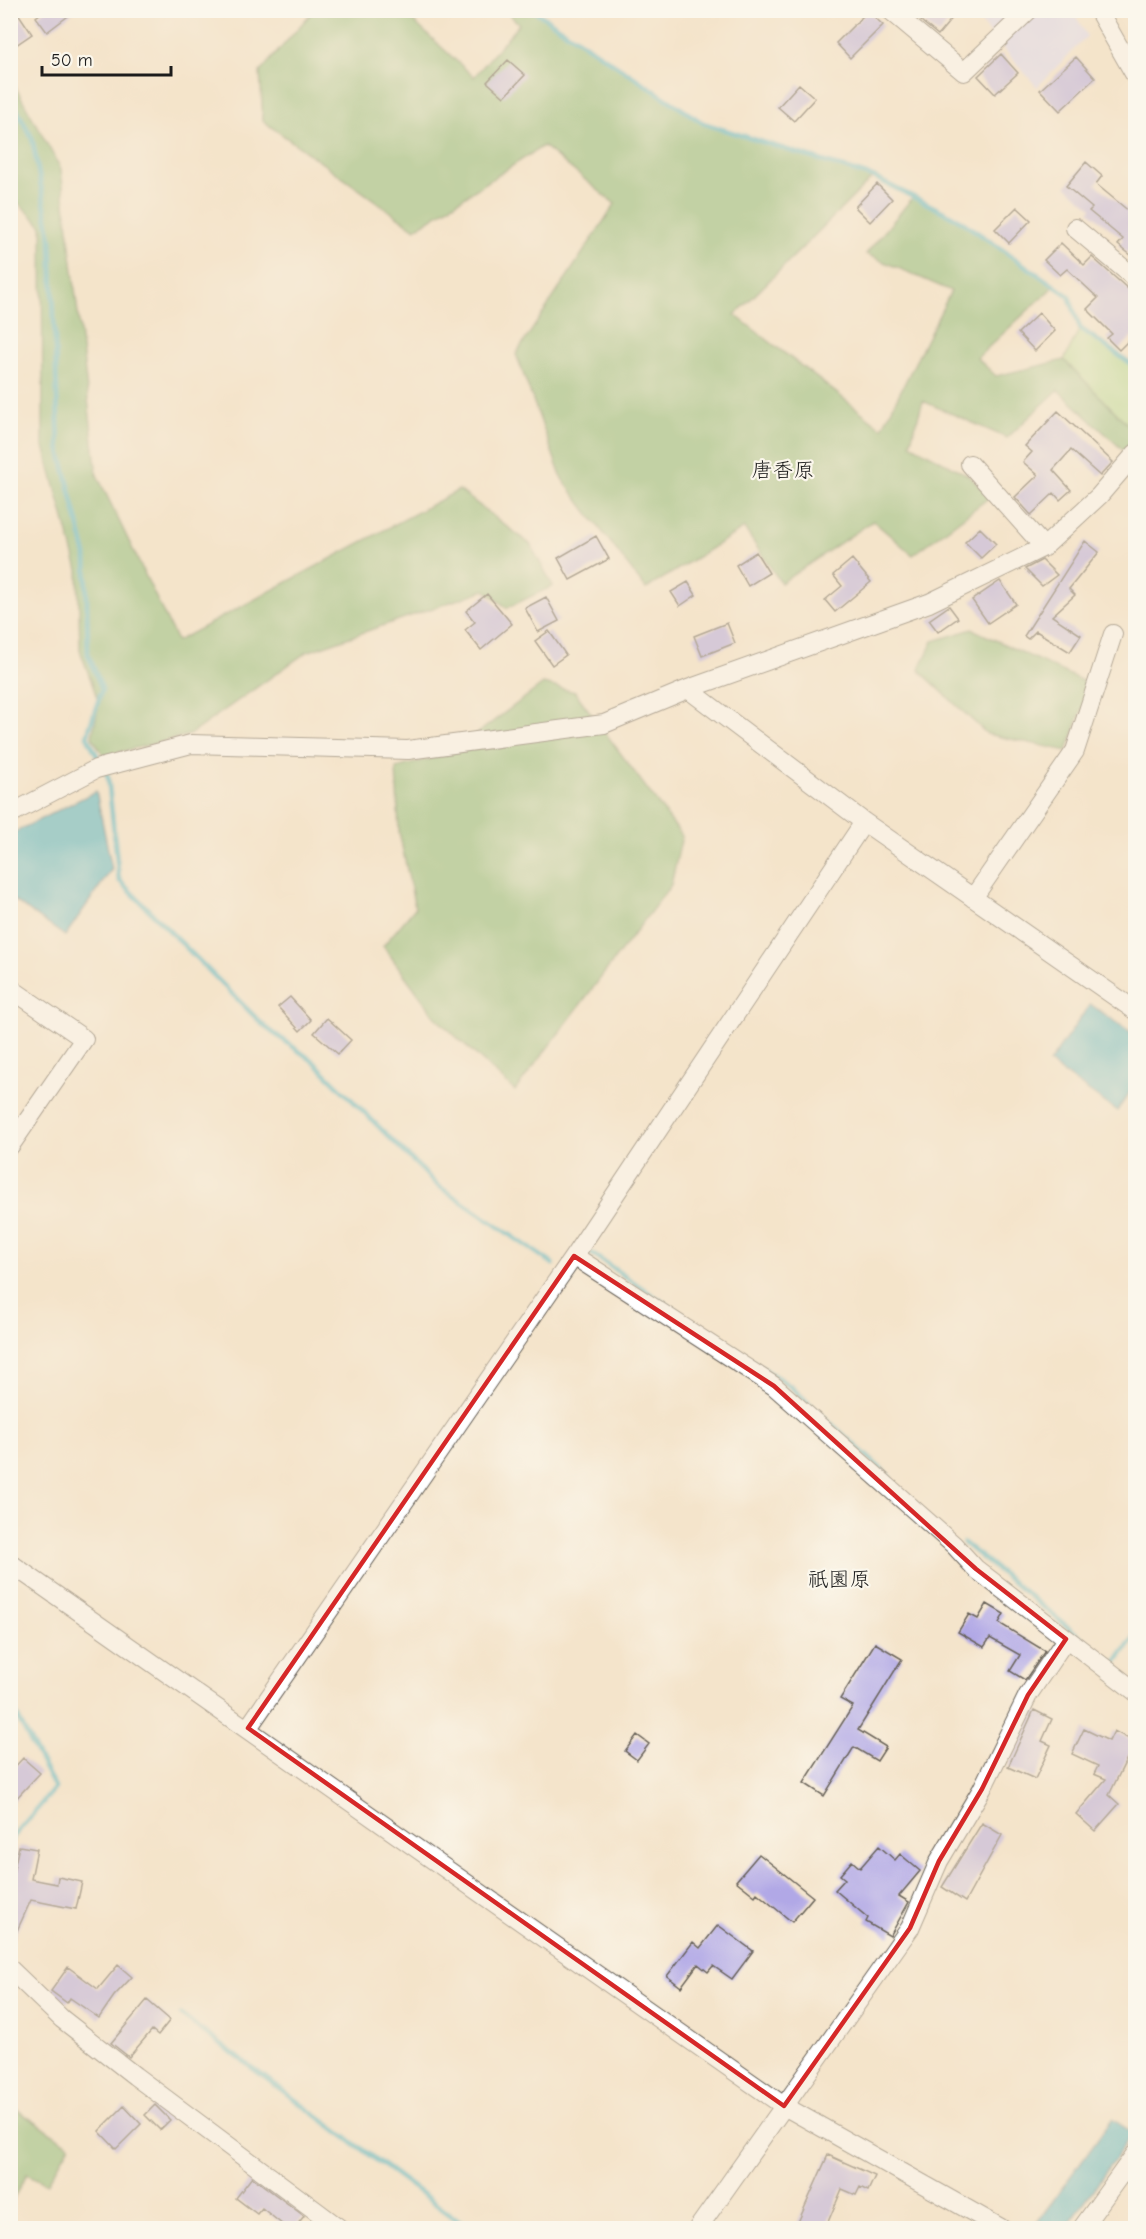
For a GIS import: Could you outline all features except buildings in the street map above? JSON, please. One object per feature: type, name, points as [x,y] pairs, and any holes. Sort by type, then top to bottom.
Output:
[{"type":"street","points":[[890,10],[963,72],[1029,10]]},
{"type":"street","points":[[1098,10],[1136,77]]},
{"type":"street","points":[[1075,228],[1136,279]]},
{"type":"street","points":[[10,814],[104,767],[191,744],[408,750],[604,724],[688,689],[929,603],[1044,548],[1099,496],[1136,453]]},
{"type":"street","points":[[970,464],[1044,548]]},
{"type":"street","points":[[973,898],[1075,751],[1113,634]]},
{"type":"street","points":[[688,689],[864,822],[1136,1011]]},
{"type":"street","points":[[248,1728],[574,1256],[864,822]]},
{"type":"street","points":[[10,988],[84,1039],[10,1146]]},
{"type":"street","points":[[574,1256],[774,1386],[954,1545],[976,1569],[1136,1692]]},
{"type":"street","points":[[10,1563],[784,2106],[1001,2229]]},
{"type":"street","points":[[698,2229],[910,1928],[939,1861],[982,1788],[1028,1695],[1066,1639]]},
{"type":"street","points":[[10,1969],[62,2019],[339,2229]]},
{"type":"street","points":[[1082,2229],[1136,2153]]},
{"type":"highlighted area","points":[[574,1256],[774,1386],[976,1569],[1066,1639],[1028,1695],[982,1789],[939,1861],[910,1928],[784,2106],[248,1728]]},
{"type":"shaded area","points":[[971,11],[1073,11],[1087,36],[1037,87]]},
{"type":"green space","points":[[401,10],[474,77],[519,24],[506,11],[540,11],[537,14],[703,122],[873,177],[735,315],[882,428],[951,291],[866,254],[913,197],[958,219],[1053,287],[977,358],[996,376],[1064,360],[1135,432],[1135,440],[1125,452],[1058,390],[1007,438],[923,401],[910,444],[968,475],[990,497],[913,555],[873,521],[781,583],[744,528],[646,589],[562,479],[516,354],[615,204],[543,146],[415,229],[263,121],[260,72],[313,11]]},
{"type":"green space","points":[[11,79],[61,169],[97,475],[177,641],[459,490],[530,544],[553,586],[507,608],[485,590],[307,652],[189,735],[104,756],[92,737],[99,703],[80,650],[78,570],[43,443],[42,226],[11,196]]},
{"type":"green space","points":[[1080,328],[1136,367],[1135,432],[1064,360]]},
{"type":"green space","points":[[972,629],[1091,685],[1067,751],[987,734],[919,670],[933,641]]},
{"type":"green space","points":[[543,684],[575,692],[682,836],[671,885],[515,1091],[437,1019],[383,946],[415,908],[399,832],[396,768],[451,753]]},
{"type":"green space","points":[[11,2106],[70,2145],[47,2184],[27,2174],[11,2203]]},
{"type":"water","points":[[96,791],[112,869],[65,936],[11,898],[11,834]]},
{"type":"water","points":[[1090,1004],[1135,1035],[1135,1085],[1117,1111],[1049,1063]]},
{"type":"water","points":[[1112,2119],[1133,2133],[1066,2228],[1033,2228]]},
{"type":"waterway","points":[[533,10],[703,123],[873,177],[958,219],[1069,296],[1080,328],[1134,366]]},
{"type":"waterway","points":[[10,97],[32,138],[51,240],[59,447],[86,555],[88,654],[102,689],[87,736],[108,777],[119,880],[265,1027],[313,1061],[437,1185],[553,1264]]},
{"type":"waterway","points":[[585,1249],[680,1314]]},
{"type":"waterway","points":[[705,1330],[790,1386],[890,1477]]},
{"type":"waterway","points":[[964,1543],[1090,1645]]},
{"type":"waterway","points":[[1111,1662],[1114,1665],[1136,1635]]},
{"type":"waterway","points":[[10,1716],[17,1716],[55,1788],[13,1837],[10,1847]]},
{"type":"waterway","points":[[181,2015],[468,2228]]},
{"type":"district","name":"唐香原","points":[[783,470]]},
{"type":"district","name":"祇園原","points":[[839,1579]]}]
